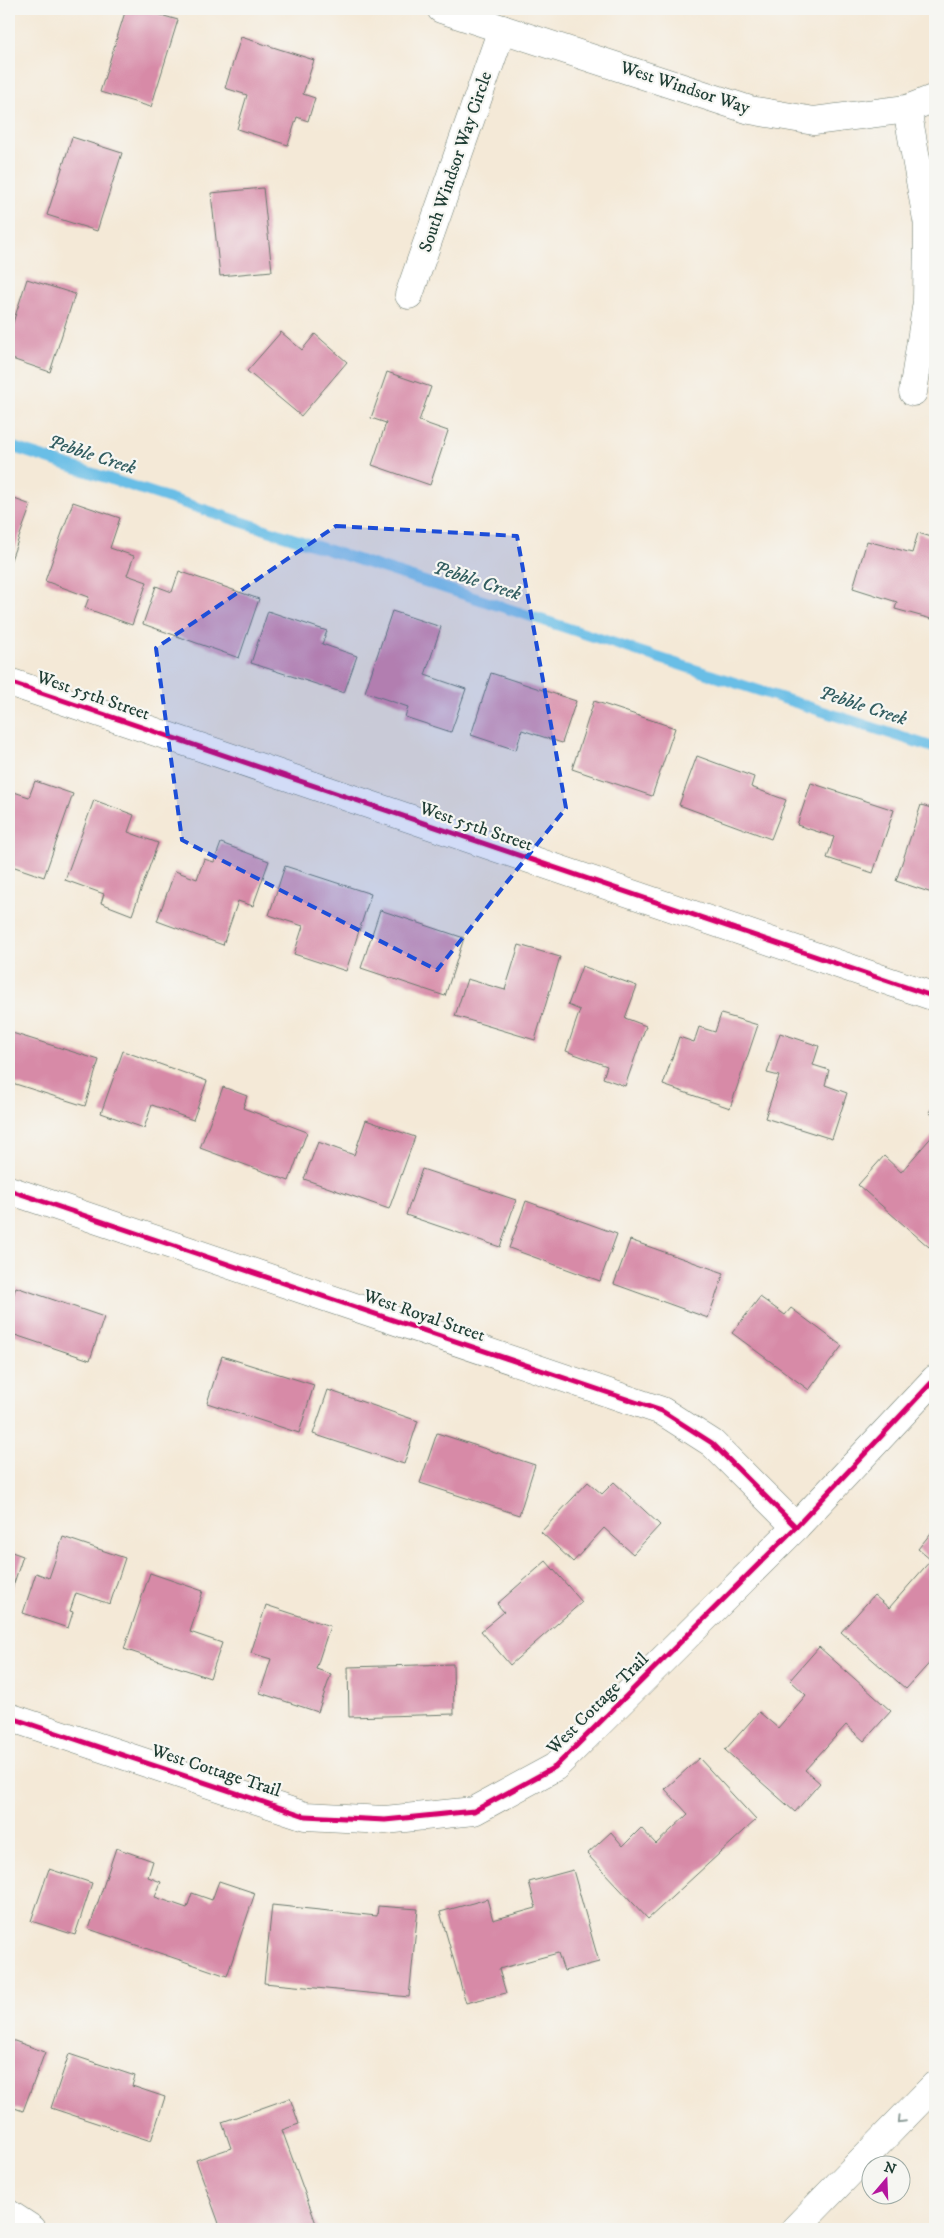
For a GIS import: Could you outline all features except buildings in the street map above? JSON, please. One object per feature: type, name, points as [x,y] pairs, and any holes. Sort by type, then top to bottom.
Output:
[{"type":"main road","name":"West Windsor Way","points":[[441,9],[750,110],[814,120],[907,109],[935,98]]},
{"type":"main road","name":"South Windsor Way Circle","points":[[409,295],[502,29]]},
{"type":"main road","points":[[907,109],[928,225],[927,302],[913,392]]},
{"type":"main road","name":"West 55th Street","points":[[9,682],[935,997]]},
{"type":"main road","name":"West Royal Street","points":[[9,1190],[662,1411],[712,1443],[796,1527]]},
{"type":"main road","name":"West Cottage Trail","points":[[9,1717],[305,1816],[385,1820],[474,1810],[555,1767],[796,1527],[935,1380]]},
{"type":"main road","points":[[795,2229],[935,2086]]},
{"type":"main road","points":[[9,2214],[32,2229]]},
{"type":"highlighted area","points":[[336,526],[517,536],[566,808],[437,970],[182,840],[156,648]]},
{"type":"waterway","name":"Pebble Creek","points":[[9,446],[935,748]]},
{"type":"cycle path","points":[[9,682],[935,997]]},
{"type":"cycle path","points":[[9,1190],[662,1411],[712,1443],[796,1527]]},
{"type":"cycle path","points":[[9,1717],[305,1816],[385,1820],[474,1811],[555,1767],[796,1527],[935,1379]]}]
